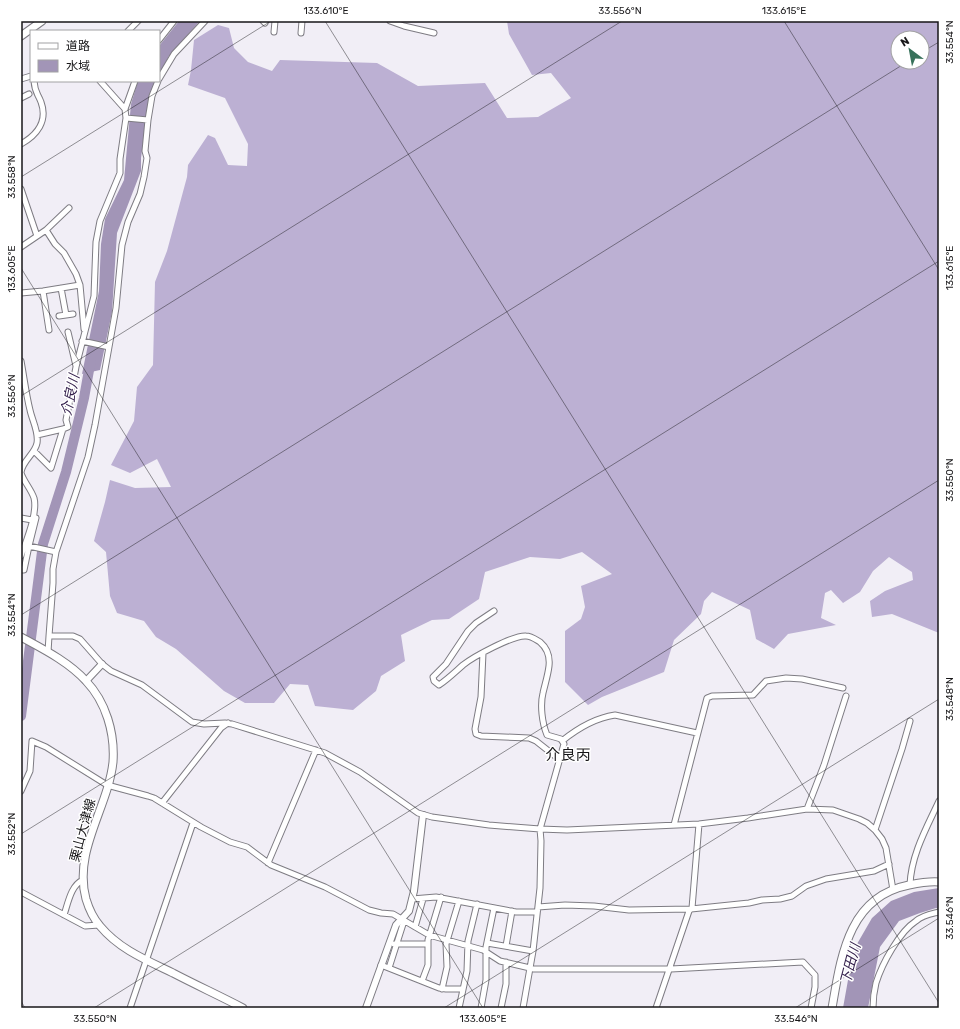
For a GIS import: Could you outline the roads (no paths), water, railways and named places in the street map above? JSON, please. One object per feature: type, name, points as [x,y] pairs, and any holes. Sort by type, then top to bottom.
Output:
[{"type":"main road","points":[[32,30],[42,21]]},
{"type":"main road","points":[[21,36],[30,31]]},
{"type":"main road","name":"栗山大津線","points":[[22,637],[66,664],[86,681],[98,696],[108,719],[113,738],[113,763],[85,854],[83,880],[89,909],[99,925],[114,940],[133,953],[243,1008]]},
{"type":"main road","points":[[832,1008],[842,955],[849,935],[866,907],[877,898],[893,890],[910,885],[939,882]]},
{"type":"street","points":[[129,30],[138,21]]},
{"type":"street","points":[[160,39],[174,21]]},
{"type":"street","points":[[160,77],[174,54],[205,21]]},
{"type":"street","points":[[274,32],[275,21]]},
{"type":"street","points":[[301,33],[302,21]]},
{"type":"street","points":[[390,21],[434,33]]},
{"type":"street","points":[[21,144],[40,129],[43,120],[34,82]]},
{"type":"street","points":[[37,435],[68,427],[66,420],[76,367],[94,296],[96,242],[100,221],[120,173],[120,159],[127,118],[125,109],[101,82]]},
{"type":"street","points":[[125,109],[134,82]]},
{"type":"street","points":[[46,651],[49,636],[53,583],[53,552],[88,457],[95,425],[106,347],[116,308],[122,245],[128,222],[140,194],[144,177],[147,158],[145,151],[147,120],[152,96],[157,82]]},
{"type":"street","points":[[21,98],[29,94]]},
{"type":"street","points":[[127,118],[147,120]]},
{"type":"street","points":[[21,189],[23,203],[37,236]]},
{"type":"street","points":[[21,247],[46,230],[70,208]]},
{"type":"street","points":[[46,230],[55,244],[64,253],[76,274],[80,285],[83,316],[83,339]]},
{"type":"street","points":[[21,293],[80,285]]},
{"type":"street","points":[[61,288],[66,315]]},
{"type":"street","points":[[43,291],[49,330]]},
{"type":"street","points":[[59,316],[73,314]]},
{"type":"street","points":[[68,332],[76,367]]},
{"type":"street","points":[[83,339],[106,347]]},
{"type":"street","points":[[21,361],[30,410],[37,435],[37,443],[34,450],[25,461],[21,473],[23,479],[33,494],[35,504],[32,520],[21,556]]},
{"type":"street","points":[[34,450],[51,468],[63,429]]},
{"type":"street","points":[[21,570],[24,570],[32,546],[37,514],[34,512]]},
{"type":"street","points":[[21,518],[32,520]]},
{"type":"street","points":[[32,546],[53,552]]},
{"type":"street","points":[[494,611],[476,623],[468,631],[455,652],[433,677],[434,681],[439,685],[463,665],[483,653],[520,636],[534,638],[543,644],[549,655],[550,665],[542,694],[544,728],[547,735],[561,739],[564,744],[540,829],[540,888],[533,951],[523,1008]]},
{"type":"street","points":[[49,636],[73,636],[80,639],[102,664],[111,671],[142,685],[192,722],[204,724],[228,723],[316,750],[341,761],[360,772],[423,815],[489,825],[567,830],[699,824],[807,809],[834,810],[859,819],[875,830],[882,838],[886,848],[893,890]]},
{"type":"street","points":[[483,653],[481,697],[475,729],[476,734],[481,736],[529,738],[536,741],[560,760]]},
{"type":"street","points":[[86,681],[102,664]]},
{"type":"street","points":[[674,825],[707,698],[712,696],[753,695],[766,681],[786,678],[802,679],[843,688]]},
{"type":"street","points":[[807,809],[824,765],[846,696]]},
{"type":"street","points":[[562,741],[588,724],[604,717],[615,716],[697,733]]},
{"type":"street","points":[[875,830],[910,721]]},
{"type":"street","points":[[162,803],[221,728],[228,723]]},
{"type":"street","points":[[21,791],[30,771],[32,741],[46,747],[107,785],[148,796],[162,803],[193,823],[230,842],[247,847],[268,863],[324,887],[375,912],[393,914],[429,935],[467,945],[486,952],[500,961],[534,970],[669,969],[803,962],[815,975],[815,987],[811,1008]]},
{"type":"street","points":[[268,863],[316,750]]},
{"type":"street","points":[[910,885],[910,875],[915,857],[939,801]]},
{"type":"street","points":[[366,1008],[396,925],[409,911],[412,899],[423,815]]},
{"type":"street","points":[[130,1008],[193,823]]},
{"type":"street","points":[[656,1008],[689,911],[691,909],[699,824]]},
{"type":"street","points":[[538,906],[594,906],[629,910],[691,909],[749,903],[792,896],[806,886],[826,879],[874,871],[889,864]]},
{"type":"street","points":[[64,915],[74,886],[83,880]]},
{"type":"street","points":[[21,892],[85,926],[99,925]]},
{"type":"street","points":[[412,899],[441,897],[512,911],[537,912]]},
{"type":"street","points":[[422,981],[428,965],[427,944],[429,935],[441,897]]},
{"type":"street","points":[[415,927],[423,899]]},
{"type":"street","points":[[442,989],[447,967],[447,940],[459,900]]},
{"type":"street","points":[[460,1008],[467,971],[467,945],[477,904]]},
{"type":"street","points":[[481,1008],[486,980],[487,943],[494,908]]},
{"type":"street","points":[[506,946],[512,911]]},
{"type":"street","points":[[872,1008],[876,983],[893,946],[907,928],[916,920],[925,915],[939,912]]},
{"type":"street","points":[[389,968],[402,920]]},
{"type":"street","points":[[389,943],[427,944]]},
{"type":"street","points":[[487,943],[533,951]]},
{"type":"street","points":[[501,1008],[506,981],[506,962]]},
{"type":"street","points":[[381,965],[442,989],[463,989]]},
{"type":"water","points":[[179,21],[200,21],[169,56],[160,73],[160,45]]},
{"type":"water","points":[[138,82],[156,82],[150,93],[141,158],[141,171],[117,233],[112,312],[100,370],[82,374],[99,291],[101,244],[105,219],[124,180],[131,104]]},
{"type":"water","name":"下田川","points":[[939,888],[939,909],[936,908],[899,921],[880,947],[868,1008],[843,1008],[857,944],[872,918],[891,901],[914,892]]},
{"type":"waterway","name":"介良川","points":[[21,716],[43,544],[66,472],[84,398],[91,359]]},
{"type":"district","name":"介良丙","points":[[568,755]]}]
